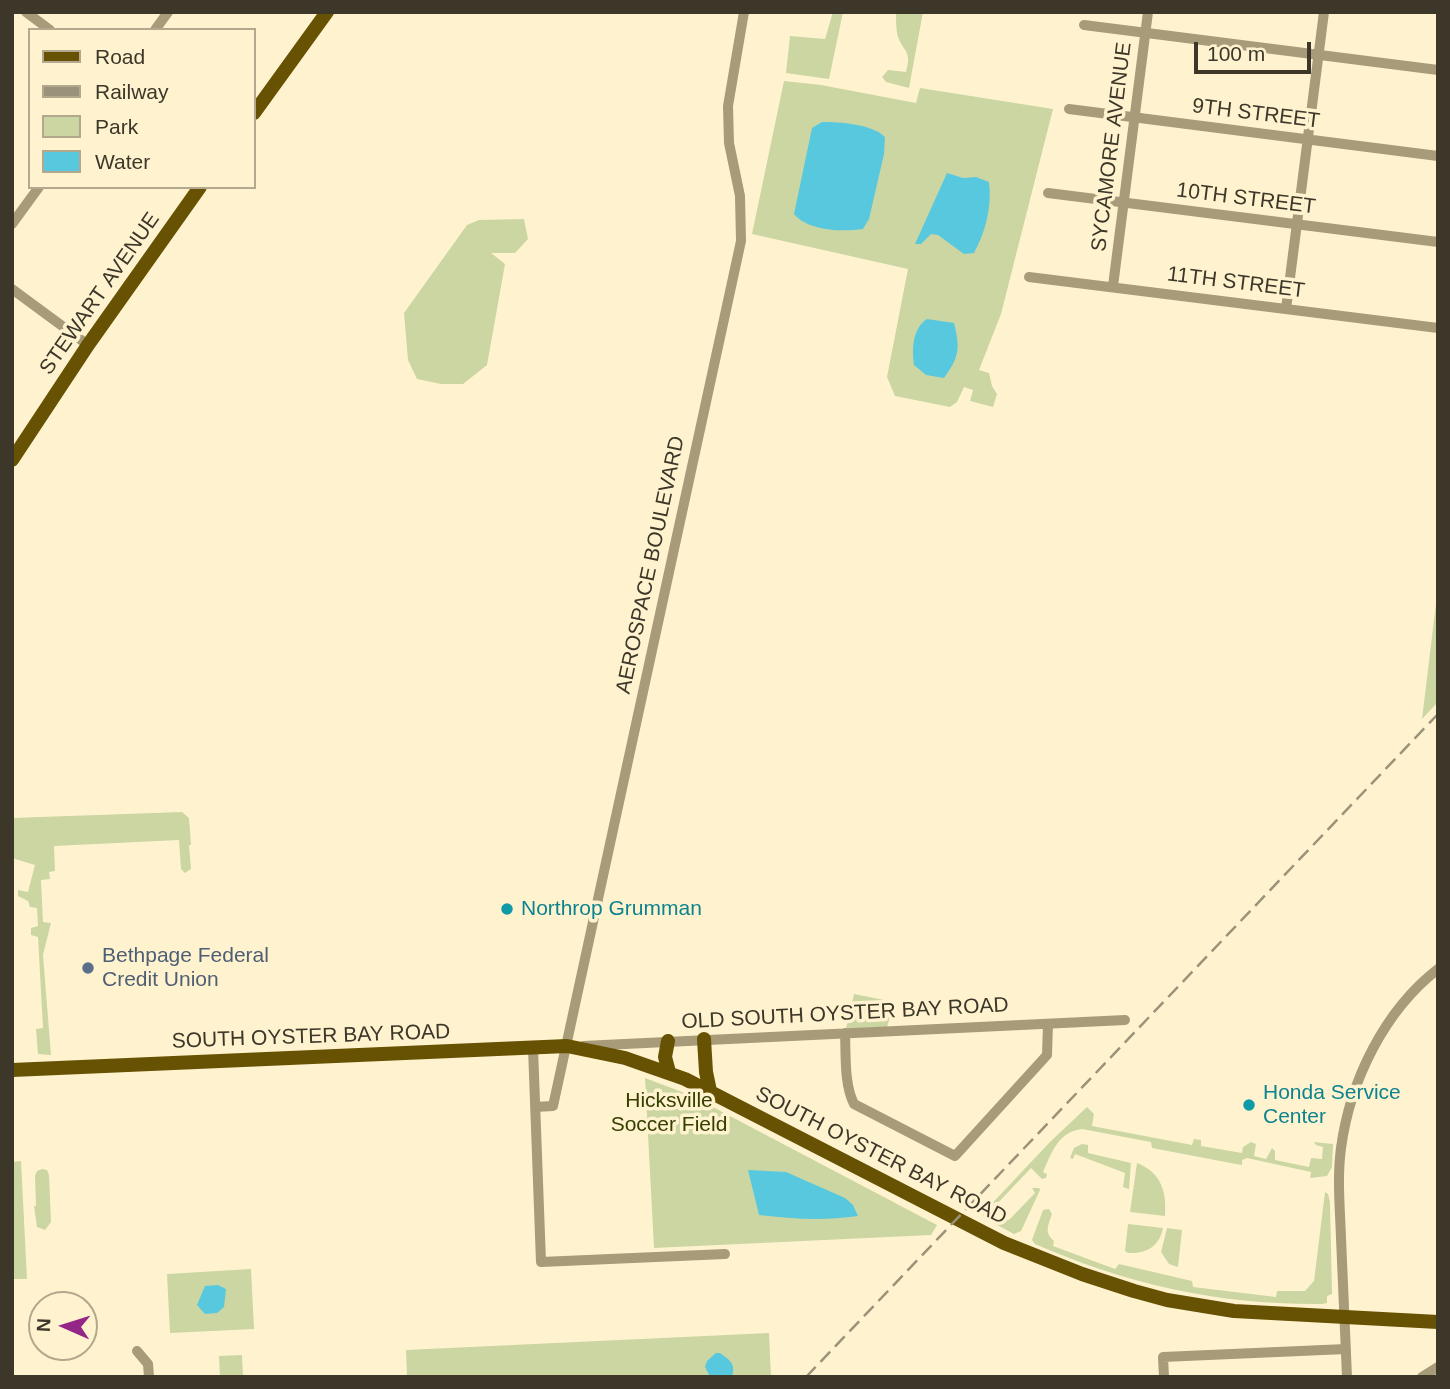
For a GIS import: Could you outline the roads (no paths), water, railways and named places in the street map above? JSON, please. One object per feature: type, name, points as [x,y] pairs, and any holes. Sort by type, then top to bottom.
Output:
[{"type":"main road","points":[[256,110],[327,12]]},
{"type":"main road","name":"STEWART AVENUE","points":[[12,460],[88,345],[199,189]]},
{"type":"main road","points":[[704,1039],[710,1091]]},
{"type":"main road","points":[[668,1041],[664,1057],[669,1072]]},
{"type":"main road","name":"SOUTH OYSTER BAY ROAD","points":[[12,1070],[567,1046],[625,1058],[669,1072],[990,1236],[1082,1274],[1156,1297],[1204,1306],[1258,1312],[1438,1322]]},
{"type":"street","points":[[26,12],[47,28]]},
{"type":"street","points":[[156,28],[168,12]]},
{"type":"street","name":"AEROSPACE BOULEVARD","points":[[535,1107],[553,1106],[741,242],[740,195],[729,143],[728,106],[744,12]]},
{"type":"street","name":"SYCAMORE AVENUE","points":[[1114,286],[1148,12]]},
{"type":"street","points":[[1286,309],[1324,12]]},
{"type":"street","points":[[1084,25],[1438,70]]},
{"type":"street","name":"9TH STREET","points":[[1069,109],[1438,156]]},
{"type":"street","points":[[12,224],[38,189]]},
{"type":"street","name":"10TH STREET","points":[[1048,193],[1438,242]]},
{"type":"street","name":"11TH STREET","points":[[1029,276],[1438,328]]},
{"type":"street","points":[[12,289],[88,345]]},
{"type":"street","points":[[1348,1377],[1340,1166],[1348,1114],[1362,1074],[1385,1028],[1404,1004],[1438,970]]},
{"type":"street","name":"OLD SOUTH OYSTER BAY ROAD","points":[[567,1046],[1125,1020]]},
{"type":"street","points":[[845,1033],[849,1095],[855,1104],[955,1156],[1047,1055],[1048,1024]]},
{"type":"street","points":[[533,1048],[541,1262],[725,1254]]},
{"type":"street","points":[[1164,1377],[1163,1357],[1346,1349]]},
{"type":"street","points":[[137,1351],[148,1364],[149,1377]]},
{"type":"street","points":[[1422,1377],[1438,1367]]},
{"type":"water","points":[[822,122],[864,127],[885,137],[884,154],[869,219],[863,229],[836,230],[817,227],[800,220],[794,214],[812,128]]},
{"type":"water","points":[[947,173],[963,178],[976,177],[989,182],[987,218],[974,253],[964,254],[938,235],[931,234],[921,244],[915,244]]},
{"type":"water","points":[[927,319],[954,323],[957,352],[944,378],[926,375],[914,365],[913,346],[916,334]]},
{"type":"water","points":[[748,1170],[786,1172],[845,1198],[853,1205],[858,1216],[808,1219],[759,1215]]},
{"type":"water","points":[[218,1285],[226,1289],[224,1307],[217,1313],[205,1314],[197,1305],[205,1286]]},
{"type":"water","points":[[720,1353],[731,1363],[732,1377],[709,1375],[705,1367],[707,1361]]},
{"type":"railway","points":[[806,1377],[1438,714]]},
{"type":"place","name":"Northrop Grumman","points":[[507,909]]},
{"type":"place","name":"Bethpage Federal Credit Union","points":[[88,968]]},
{"type":"place","name":"Honda Service Center","points":[[1249,1105]]},
{"type":"park label","name":"Hicksville Soccer Field","points":[[669,1113]]}]
